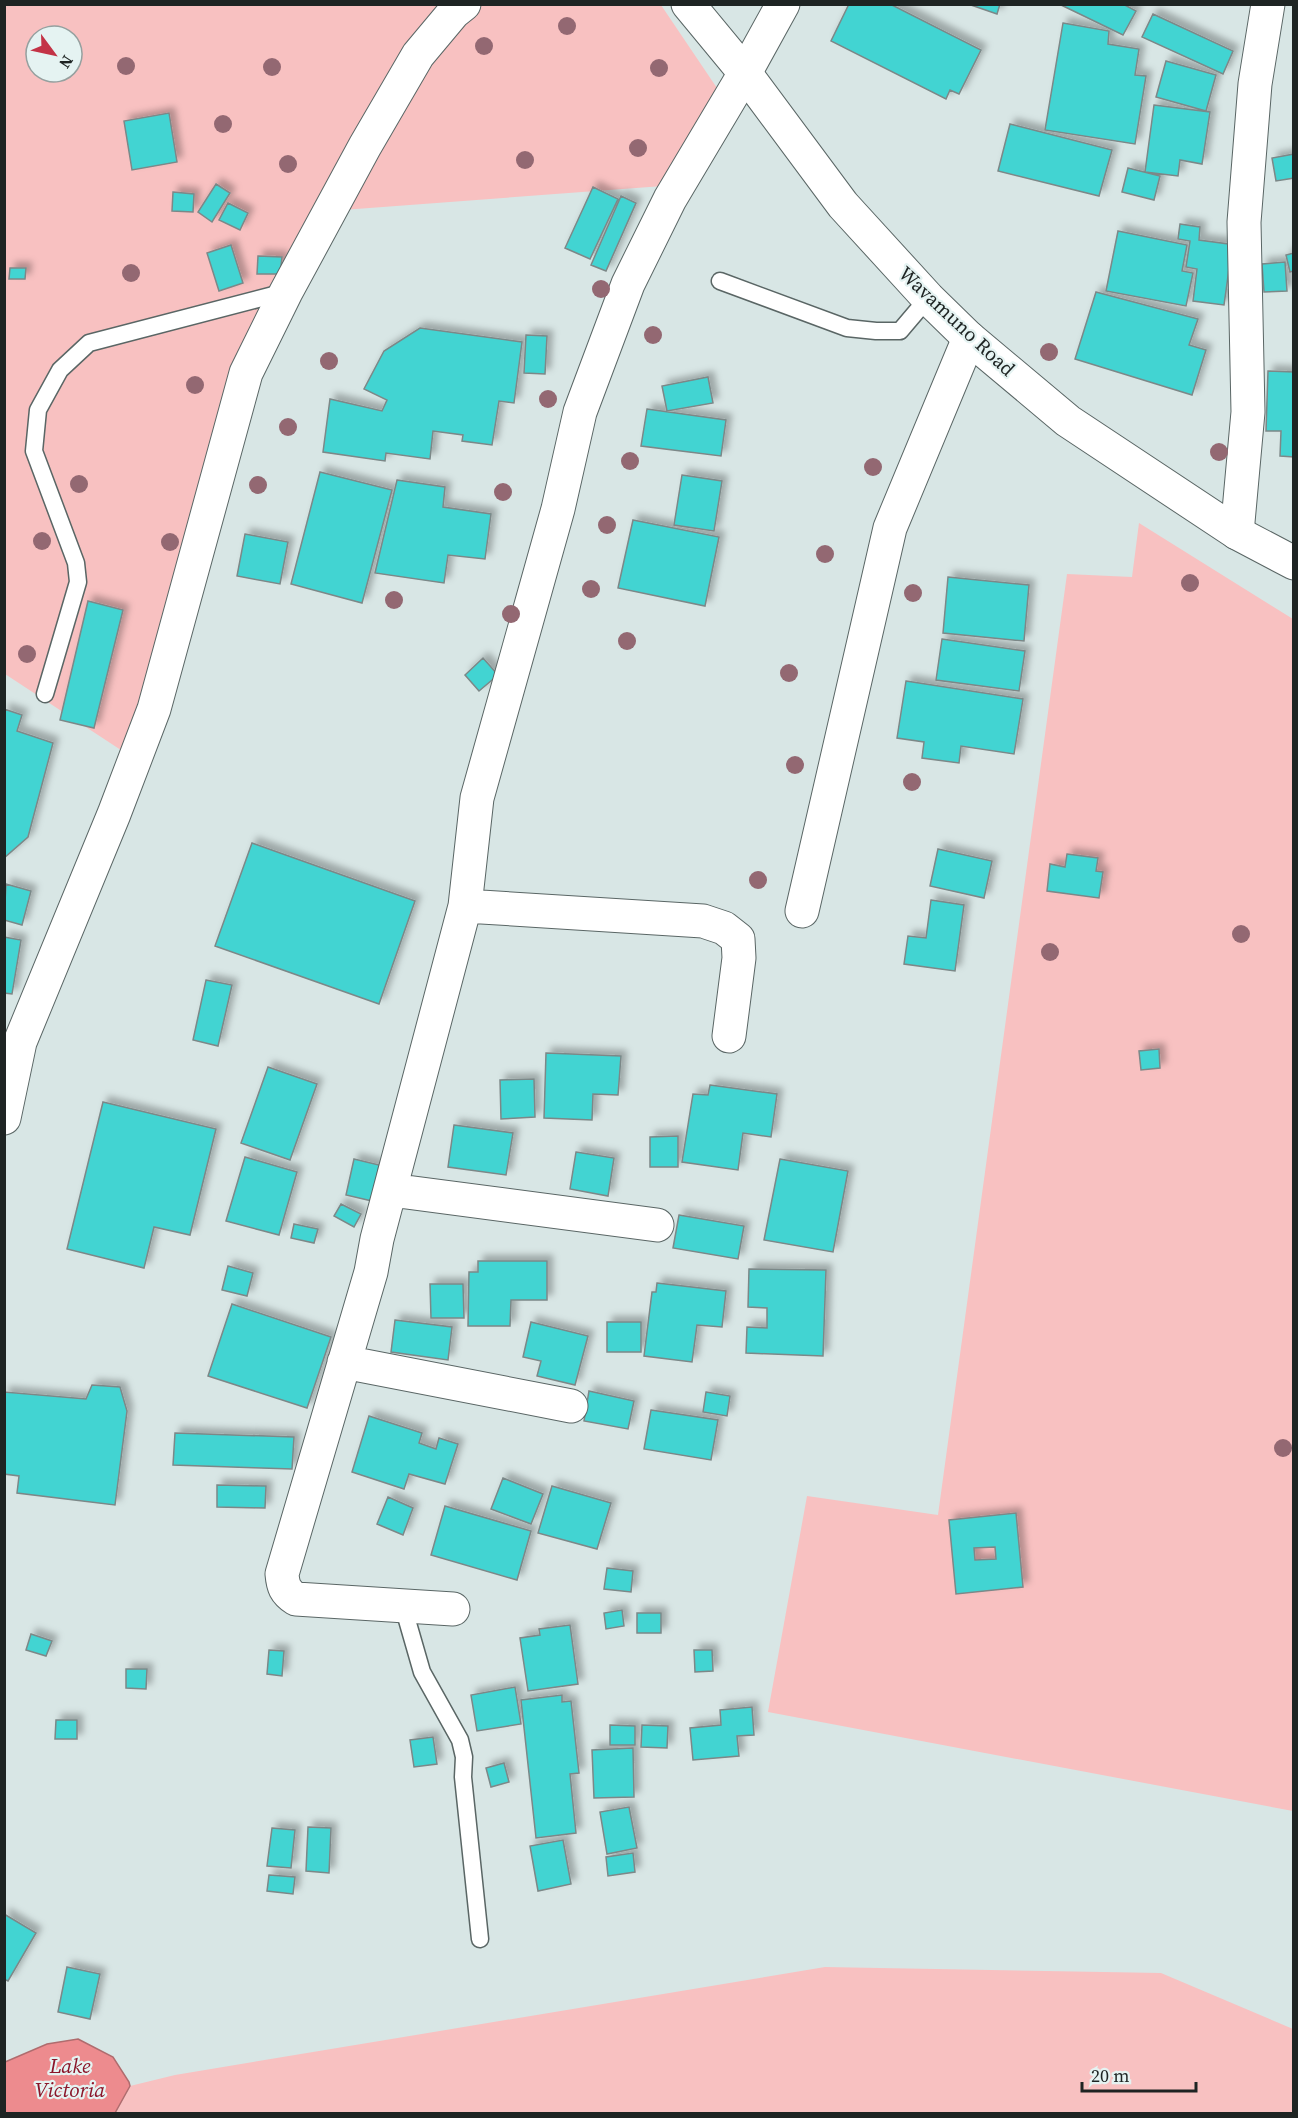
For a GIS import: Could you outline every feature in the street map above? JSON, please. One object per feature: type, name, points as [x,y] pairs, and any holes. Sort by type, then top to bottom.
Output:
[{"type":"street","points":[[4,1118],[12,1051],[114,814],[154,709],[246,374],[286,292],[365,146],[418,55],[454,12],[464,4]]},
{"type":"street","name":"Wavamuno Road","points":[[688,4],[745,73],[843,205],[928,298],[969,338],[1068,421],[1236,533],[1293,563]]},
{"type":"street","points":[[453,1609],[296,1599],[283,1587],[282,1574],[371,1272],[377,1239],[465,906],[477,798],[558,509],[580,412],[628,284],[670,200],[783,4]]},
{"type":"street","points":[[1236,533],[1248,412],[1244,222],[1255,84],[1268,4]]},
{"type":"street","points":[[802,911],[890,528],[969,338]]},
{"type":"street","points":[[465,906],[703,921],[724,928],[738,939],[739,958],[729,1036]]},
{"type":"street","points":[[391,1190],[657,1225]]},
{"type":"street","points":[[344,1362],[571,1406]]},
{"type":"lane","points":[[720,281],[847,328],[876,331],[900,331],[928,298]]},
{"type":"lane","points":[[45,694],[78,582],[76,563],[34,451],[38,410],[60,370],[89,343],[286,292]]},
{"type":"lane","points":[[403,1606],[422,1672],[460,1740],[464,1756],[463,1776],[480,1939]]},
{"type":"shaded area","points":[[4,5],[661,5],[719,91],[663,186],[316,212],[127,754],[5,674]]},
{"type":"shaded area","points":[[1139,523],[1293,619],[1293,1811],[768,1712],[807,1496],[938,1515],[1067,574],[1132,577]]},
{"type":"shaded area","points":[[825,1967],[1161,1973],[1293,2029],[1293,2113],[115,2113],[130,2086],[175,2075]]},
{"type":"water","name":"Lake Victoria","points":[[78,2039],[113,2057],[129,2082],[130,2086],[115,2113],[5,2113],[5,2062],[47,2044]]},
{"type":"building","points":[[849,4],[890,4],[981,50],[959,94],[950,90],[946,99],[831,41]]},
{"type":"building","points":[[968,4],[1000,4],[997,14]]},
{"type":"building","points":[[1059,4],[1123,4],[1136,11],[1123,35]]},
{"type":"building","points":[[1153,14],[1233,51],[1223,74],[1142,37]]},
{"type":"building","points":[[1063,23],[1109,31],[1108,44],[1139,49],[1135,75],[1146,76],[1135,144],[1045,130]]},
{"type":"building","points":[[1166,61],[1216,75],[1206,111],[1156,97]]},
{"type":"building","points":[[1154,105],[1210,112],[1202,164],[1180,160],[1178,176],[1145,172]]},
{"type":"building","points":[[169,113],[177,162],[132,170],[124,121]]},
{"type":"building","points":[[1010,124],[1112,150],[1099,196],[998,171]]},
{"type":"building","points":[[1294,154],[1294,178],[1276,181],[1272,158]]},
{"type":"building","points":[[1128,168],[1160,176],[1154,200],[1122,192]]},
{"type":"building","points":[[216,184],[230,193],[212,222],[198,212]]},
{"type":"building","points":[[593,187],[618,199],[590,259],[565,248]]},
{"type":"building","points":[[173,192],[194,194],[193,212],[172,211]]},
{"type":"building","points":[[621,196],[636,203],[606,271],[591,265]]},
{"type":"building","points":[[228,203],[248,213],[240,230],[219,220]]},
{"type":"building","points":[[1180,224],[1200,227],[1199,240],[1236,245],[1229,269],[1224,305],[1193,301],[1197,269],[1186,267],[1190,241],[1178,239]]},
{"type":"building","points":[[1118,231],[1187,245],[1182,271],[1193,273],[1186,306],[1106,291]]},
{"type":"building","points":[[231,245],[243,283],[219,291],[207,253]]},
{"type":"building","points":[[1294,253],[1294,271],[1290,272],[1286,255]]},
{"type":"building","points":[[258,256],[282,257],[280,274],[257,274]]},
{"type":"building","points":[[1285,262],[1287,291],[1264,292],[1262,264]]},
{"type":"building","points":[[10,268],[26,268],[25,279],[9,279]]},
{"type":"building","points":[[1096,292],[1198,319],[1189,345],[1206,350],[1192,395],[1075,359]]},
{"type":"building","points":[[420,328],[522,342],[514,403],[499,401],[492,445],[462,441],[463,435],[433,431],[430,459],[386,453],[385,461],[323,452],[330,399],[382,411],[387,400],[364,389],[384,351]]},
{"type":"building","points":[[526,335],[547,336],[545,374],[524,373]]},
{"type":"building","points":[[1268,371],[1294,372],[1294,457],[1280,456],[1281,431],[1266,431]]},
{"type":"building","points":[[708,377],[713,403],[667,411],[662,386]]},
{"type":"building","points":[[647,409],[726,420],[721,456],[641,446]]},
{"type":"building","points":[[320,472],[392,490],[362,603],[291,584]]},
{"type":"building","points":[[682,475],[722,481],[714,531],[674,525]]},
{"type":"building","points":[[397,480],[445,487],[443,507],[491,514],[485,559],[448,555],[444,583],[375,573]]},
{"type":"building","points":[[633,520],[719,537],[705,606],[618,588]]},
{"type":"building","points":[[245,534],[288,542],[280,584],[237,576]]},
{"type":"building","points":[[948,577],[1029,585],[1024,641],[943,633]]},
{"type":"building","points":[[88,601],[123,610],[94,728],[60,720]]},
{"type":"building","points":[[942,639],[1025,651],[1019,691],[936,680]]},
{"type":"building","points":[[483,658],[498,675],[479,691],[465,675]]},
{"type":"building","points":[[906,681],[1023,699],[1014,754],[961,746],[959,763],[922,758],[924,742],[897,738]]},
{"type":"building","points":[[4,709],[22,715],[17,731],[53,743],[28,837],[4,858]]},
{"type":"building","points":[[252,843],[415,901],[379,1004],[215,946]]},
{"type":"building","points":[[938,849],[992,861],[984,898],[930,886]]},
{"type":"building","points":[[1067,854],[1098,858],[1096,871],[1103,872],[1099,898],[1047,891],[1050,864],[1065,867]]},
{"type":"building","points":[[6,884],[31,891],[22,925],[4,920]]},
{"type":"building","points":[[931,900],[964,905],[955,971],[904,964],[908,936],[926,938]]},
{"type":"building","points":[[4,937],[21,940],[12,994],[4,993]]},
{"type":"building","points":[[206,980],[232,985],[218,1046],[193,1040]]},
{"type":"building","points":[[1159,1049],[1160,1068],[1141,1070],[1139,1051]]},
{"type":"building","points":[[546,1053],[621,1056],[618,1095],[593,1094],[592,1120],[544,1118]]},
{"type":"building","points":[[268,1067],[317,1084],[290,1160],[241,1143]]},
{"type":"building","points":[[534,1079],[535,1117],[501,1119],[500,1080]]},
{"type":"building","points":[[710,1085],[777,1094],[771,1137],[743,1133],[738,1170],[682,1162],[693,1094],[708,1095]]},
{"type":"building","points":[[103,1102],[216,1129],[190,1235],[154,1227],[144,1268],[67,1249]]},
{"type":"building","points":[[454,1125],[513,1133],[506,1175],[448,1167]]},
{"type":"building","points":[[678,1136],[678,1167],[650,1167],[650,1137]]},
{"type":"building","points":[[576,1152],[614,1158],[608,1196],[570,1189]]},
{"type":"building","points":[[245,1157],[297,1172],[279,1235],[226,1221]]},
{"type":"building","points":[[354,1159],[379,1165],[372,1201],[346,1195]]},
{"type":"building","points":[[780,1159],[848,1171],[833,1252],[764,1240]]},
{"type":"building","points":[[341,1204],[361,1214],[354,1227],[334,1216]]},
{"type":"building","points":[[679,1215],[744,1226],[738,1259],[673,1248]]},
{"type":"building","points":[[294,1224],[318,1229],[314,1243],[291,1238]]},
{"type":"building","points":[[478,1261],[547,1261],[547,1300],[511,1300],[510,1326],[468,1326],[469,1272],[478,1272]]},
{"type":"building","points":[[228,1266],[253,1273],[247,1296],[222,1290]]},
{"type":"building","points":[[749,1269],[826,1270],[823,1356],[746,1353],[747,1327],[767,1328],[767,1308],[748,1307]]},
{"type":"building","points":[[657,1283],[726,1291],[722,1327],[697,1325],[692,1362],[644,1356],[652,1292],[656,1292]]},
{"type":"building","points":[[430,1284],[463,1284],[464,1318],[431,1318]]},
{"type":"building","points":[[232,1304],[331,1337],[307,1408],[208,1376]]},
{"type":"building","points":[[395,1320],[452,1327],[448,1360],[391,1352]]},
{"type":"building","points":[[531,1322],[588,1336],[575,1385],[537,1376],[541,1361],[523,1357]]},
{"type":"building","points":[[607,1322],[641,1322],[641,1352],[607,1352]]},
{"type":"building","points":[[92,1385],[120,1387],[127,1411],[115,1505],[17,1493],[19,1476],[4,1474],[4,1392],[86,1399]]},
{"type":"building","points":[[589,1391],[634,1401],[628,1429],[584,1421]]},
{"type":"building","points":[[706,1392],[730,1396],[727,1416],[703,1412]]},
{"type":"building","points":[[651,1410],[718,1420],[711,1460],[644,1449]]},
{"type":"building","points":[[369,1416],[422,1433],[419,1443],[436,1449],[439,1438],[458,1444],[445,1484],[409,1474],[404,1489],[352,1472]]},
{"type":"building","points":[[175,1433],[294,1437],[292,1469],[173,1465]]},
{"type":"building","points":[[503,1478],[543,1494],[531,1524],[491,1509]]},
{"type":"building","points":[[217,1485],[266,1486],[265,1508],[217,1507]]},
{"type":"building","points":[[552,1486],[611,1503],[597,1549],[538,1533]]},
{"type":"building","points":[[388,1497],[413,1508],[403,1535],[377,1524]]},
{"type":"building","points":[[445,1506],[531,1531],[517,1580],[431,1555]]},
{"type":"building","points":[[1016,1513],[1023,1587],[956,1594],[949,1520]],"holes":[[[995,1547],[996,1559],[975,1560],[974,1548]]]},
{"type":"building","points":[[607,1568],[633,1571],[631,1592],[604,1589]]},
{"type":"building","points":[[622,1610],[624,1626],[606,1629],[604,1613]]},
{"type":"building","points":[[637,1613],[661,1613],[661,1633],[637,1633]]},
{"type":"building","points":[[570,1625],[578,1684],[528,1691],[520,1638],[540,1635],[539,1629]]},
{"type":"building","points":[[31,1634],[52,1641],[46,1656],[26,1650]]},
{"type":"building","points":[[269,1650],[284,1651],[282,1676],[267,1674]]},
{"type":"building","points":[[694,1650],[712,1650],[713,1671],[695,1672]]},
{"type":"building","points":[[126,1669],[147,1669],[146,1689],[126,1688]]},
{"type":"building","points":[[515,1687],[521,1724],[477,1731],[471,1695]]},
{"type":"building","points":[[562,1695],[562,1702],[571,1701],[579,1773],[570,1774],[576,1833],[536,1838],[521,1700]]},
{"type":"building","points":[[752,1707],[754,1735],[737,1736],[739,1756],[693,1760],[690,1728],[721,1725],[720,1710]]},
{"type":"building","points":[[56,1720],[77,1720],[77,1739],[55,1739]]},
{"type":"building","points":[[610,1725],[635,1726],[635,1745],[610,1745]]},
{"type":"building","points":[[642,1725],[668,1726],[667,1748],[641,1747]]},
{"type":"building","points":[[433,1737],[437,1764],[414,1767],[410,1740]]},
{"type":"building","points":[[633,1748],[634,1797],[594,1798],[592,1750]]},
{"type":"building","points":[[504,1763],[509,1782],[491,1787],[486,1768]]},
{"type":"building","points":[[629,1807],[637,1848],[607,1854],[600,1812]]},
{"type":"building","points":[[308,1827],[331,1828],[329,1873],[306,1871]]},
{"type":"building","points":[[272,1828],[295,1830],[291,1868],[267,1866]]},
{"type":"building","points":[[563,1840],[571,1884],[538,1891],[530,1846]]},
{"type":"building","points":[[633,1853],[635,1872],[608,1876],[606,1857]]},
{"type":"building","points":[[269,1875],[295,1877],[293,1894],[267,1891]]},
{"type":"building","points":[[4,1914],[36,1933],[8,1981],[4,1979]]},
{"type":"building","points":[[67,1967],[100,1974],[90,2019],[58,2012]]}]
